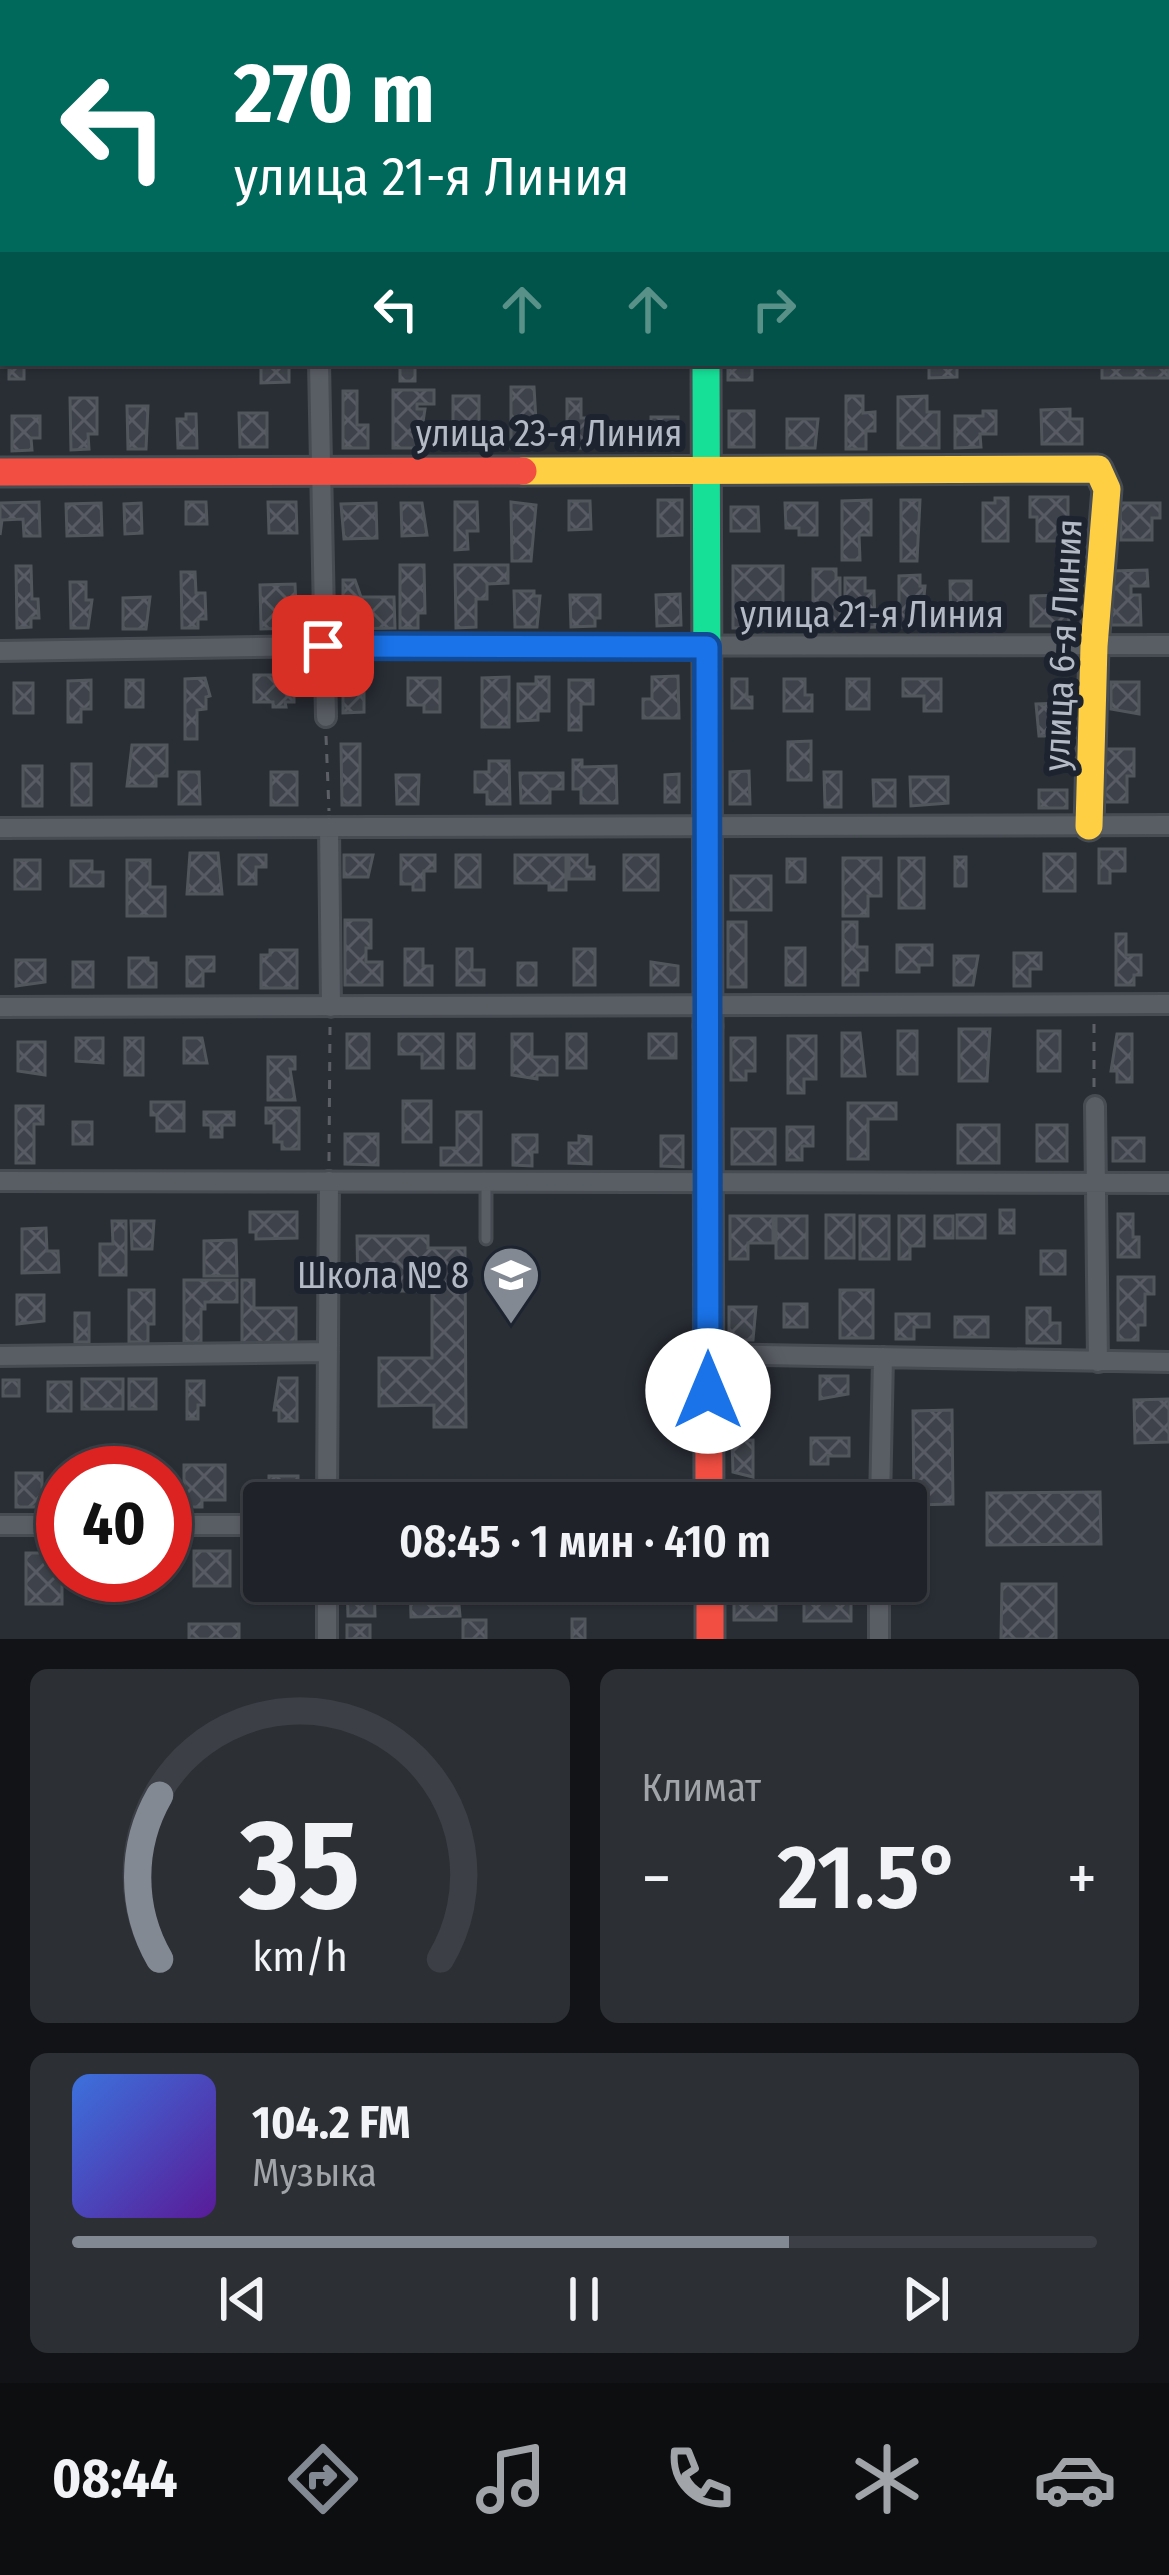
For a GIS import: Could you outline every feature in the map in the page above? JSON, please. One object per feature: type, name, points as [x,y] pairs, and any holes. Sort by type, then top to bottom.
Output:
[{"type":"street","points":[[319,366],[326,717]]},
{"type":"street","points":[[706,366],[709,1482]]},
{"type":"street","name":"улица 23-я Линия","points":[[0,472],[1098,469]]},
{"type":"street","name":"улица 6-я Линия","points":[[1089,826],[1094,646],[1107,489],[1098,469]]},
{"type":"street","name":"улица 21-я Линия","points":[[0,651],[1169,645]]},
{"type":"street","points":[[0,829],[1169,825]]},
{"type":"street","points":[[329,827],[331,1007]]},
{"type":"street","points":[[0,1007],[1169,1004]]},
{"type":"street","points":[[1094,1106],[1098,1362]]},
{"type":"street","points":[[0,1181],[1169,1184]]},
{"type":"street","points":[[327,1482],[329,1181]]},
{"type":"street","points":[[0,1356],[328,1352]]},
{"type":"street","points":[[708,1354],[1169,1362]]},
{"type":"street","points":[[881,1482],[884,1357]]},
{"type":"street","points":[[0,1525],[36,1525]]},
{"type":"street","points":[[192,1525],[243,1525]]},
{"type":"street","points":[[327,1602],[327,1639]]},
{"type":"street","points":[[710,1602],[710,1639]]},
{"type":"street","points":[[879,1602],[879,1639]]},
{"type":"lane","points":[[486,1181],[486,1239]]},
{"type":"path","points":[[326,717],[329,827]]},
{"type":"path","points":[[1093,1005],[1094,1106]]},
{"type":"path","points":[[329,1181],[331,1007]]},
{"type":"building","points":[[9,366],[24,366],[24,379],[9,379]]},
{"type":"building","points":[[261,366],[289,366],[289,382],[261,383]]},
{"type":"building","points":[[400,366],[415,366],[415,381],[400,381]]},
{"type":"building","points":[[728,366],[752,366],[752,380],[728,380]]},
{"type":"building","points":[[929,366],[957,366],[957,377],[929,378]]},
{"type":"building","points":[[1102,366],[1168,366],[1169,378],[1102,378]]},
{"type":"building","points":[[511,387],[534,387],[537,438],[531,438],[531,448],[511,448]]},
{"type":"building","points":[[393,390],[434,390],[434,404],[417,404],[417,409],[425,409],[419,448],[393,448]]},
{"type":"building","points":[[343,391],[357,391],[357,425],[368,425],[368,448],[343,448]]},
{"type":"building","points":[[453,396],[479,396],[479,448],[453,448]]},
{"type":"building","points":[[846,396],[863,396],[863,413],[875,412],[875,431],[866,431],[866,449],[846,449]]},
{"type":"building","points":[[927,396],[927,412],[939,412],[939,448],[898,448],[898,397]]},
{"type":"building","points":[[70,398],[97,398],[97,434],[88,434],[89,449],[71,450]]},
{"type":"building","points":[[567,399],[581,399],[581,418],[588,418],[588,448],[567,448]]},
{"type":"building","points":[[127,406],[148,406],[146,449],[128,449]]},
{"type":"building","points":[[1070,409],[1070,419],[1082,419],[1082,444],[1042,444],[1041,410]]},
{"type":"building","points":[[729,411],[754,411],[754,447],[729,447]]},
{"type":"building","points":[[983,411],[996,411],[996,434],[980,434],[981,447],[955,448],[955,416],[983,416]]},
{"type":"building","points":[[239,413],[267,413],[267,447],[240,447]]},
{"type":"building","points":[[186,414],[196,414],[197,448],[178,448],[177,419],[186,419]]},
{"type":"building","points":[[12,416],[40,416],[40,438],[31,438],[32,450],[12,451]]},
{"type":"building","points":[[651,417],[678,417],[678,448],[651,448]]},
{"type":"building","points":[[787,419],[818,419],[815,448],[787,448]]},
{"type":"building","points":[[1030,497],[1068,497],[1068,541],[1037,541],[1037,517],[1030,517]]},
{"type":"building","points":[[995,498],[1008,498],[1008,541],[983,541],[983,503],[995,503]]},
{"type":"building","points":[[658,500],[682,500],[682,535],[658,536]]},
{"type":"building","points":[[871,500],[871,535],[859,535],[860,560],[842,560],[842,501]]},
{"type":"building","points":[[901,500],[920,500],[917,561],[901,561]]},
{"type":"building","points":[[569,501],[590,501],[591,529],[569,530]]},
{"type":"building","points":[[39,502],[40,536],[24,536],[23,519],[2,520],[0,535],[0,503]]},
{"type":"building","points":[[186,502],[206,502],[207,524],[186,524]]},
{"type":"building","points":[[268,502],[296,502],[297,533],[269,533]]},
{"type":"building","points":[[455,502],[477,502],[478,531],[467,531],[468,549],[455,550]]},
{"type":"building","points":[[511,502],[536,505],[531,561],[512,561]]},
{"type":"building","points":[[101,503],[102,535],[67,536],[66,504]]},
{"type":"building","points":[[141,503],[142,533],[125,534],[124,504]]},
{"type":"building","points":[[376,503],[377,538],[344,539],[341,504]]},
{"type":"building","points":[[401,503],[422,503],[427,535],[402,536]]},
{"type":"building","points":[[785,503],[817,503],[817,535],[799,535],[799,528],[786,528]]},
{"type":"building","points":[[1120,503],[1160,503],[1160,518],[1152,518],[1152,540],[1121,540]]},
{"type":"building","points":[[731,507],[758,507],[759,531],[731,531]]},
{"type":"building","points":[[400,565],[424,565],[425,613],[418,613],[418,628],[400,628]]},
{"type":"building","points":[[455,565],[508,565],[508,583],[487,584],[487,599],[476,599],[476,627],[456,628]]},
{"type":"building","points":[[16,566],[31,566],[32,599],[38,599],[39,618],[31,618],[31,627],[17,628]]},
{"type":"building","points":[[733,566],[783,566],[783,628],[733,628]]},
{"type":"building","points":[[813,569],[836,569],[840,627],[813,628]]},
{"type":"building","points":[[1147,570],[1148,586],[1131,586],[1131,595],[1140,595],[1141,625],[1111,625],[1111,571]]},
{"type":"building","points":[[181,572],[195,572],[196,593],[205,593],[206,619],[198,619],[198,628],[182,628]]},
{"type":"building","points":[[920,575],[920,586],[925,586],[921,627],[899,627],[899,576]]},
{"type":"building","points":[[845,578],[865,578],[865,591],[874,591],[875,627],[845,628]]},
{"type":"building","points":[[343,580],[355,580],[361,597],[394,597],[395,628],[343,629]]},
{"type":"building","points":[[950,581],[971,581],[971,615],[991,615],[991,627],[951,627]]},
{"type":"building","points":[[70,582],[86,582],[86,600],[92,600],[88,628],[71,628]]},
{"type":"building","points":[[295,584],[297,628],[261,629],[260,585]]},
{"type":"building","points":[[514,591],[534,591],[534,596],[540,596],[537,627],[515,627]]},
{"type":"building","points":[[680,594],[681,625],[657,626],[656,595]]},
{"type":"building","points":[[570,595],[600,595],[600,618],[595,618],[595,626],[571,627]]},
{"type":"building","points":[[1068,595],[1069,626],[1031,626],[1031,596]]},
{"type":"building","points":[[150,597],[146,629],[123,629],[123,598]]},
{"type":"building","points":[[254,675],[294,675],[294,702],[273,707],[273,702],[254,702]]},
{"type":"building","points":[[678,676],[679,718],[643,718],[643,699],[652,699],[652,677]]},
{"type":"building","points":[[509,677],[509,727],[482,727],[482,678]]},
{"type":"building","points":[[536,677],[549,677],[549,711],[538,711],[538,720],[518,721],[518,684],[536,684]]},
{"type":"building","points":[[205,678],[210,696],[206,709],[197,710],[197,739],[185,739],[185,679]]},
{"type":"building","points":[[343,678],[364,678],[364,712],[343,713]]},
{"type":"building","points":[[408,678],[440,678],[440,712],[408,705]]},
{"type":"building","points":[[732,679],[747,679],[752,708],[732,708]]},
{"type":"building","points":[[784,679],[805,679],[812,711],[784,711]]},
{"type":"building","points":[[847,679],[869,679],[869,709],[847,709]]},
{"type":"building","points":[[903,679],[941,679],[941,711],[924,711],[924,696],[903,696]]},
{"type":"building","points":[[91,680],[91,709],[81,709],[81,722],[68,722],[68,681]]},
{"type":"building","points":[[126,680],[143,680],[143,707],[126,707]]},
{"type":"building","points":[[569,680],[593,680],[593,704],[581,704],[581,730],[569,730]]},
{"type":"building","points":[[1111,682],[1139,682],[1139,714],[1111,709]]},
{"type":"building","points":[[14,683],[33,683],[33,713],[14,713]]},
{"type":"building","points":[[1064,703],[1064,736],[1039,736],[1036,704]]},
{"type":"building","points":[[811,741],[811,780],[788,780],[788,742]]},
{"type":"building","points":[[341,744],[360,744],[360,805],[342,805]]},
{"type":"building","points":[[132,745],[167,745],[167,776],[156,776],[156,786],[127,786]]},
{"type":"building","points":[[1102,749],[1134,749],[1127,802],[1102,802]]},
{"type":"building","points":[[573,760],[582,760],[582,767],[616,766],[617,803],[581,803],[581,789],[573,789]]},
{"type":"building","points":[[489,761],[509,761],[510,804],[487,804],[487,792],[475,792],[475,772],[489,772]]},
{"type":"building","points":[[72,764],[91,764],[91,805],[72,805]]},
{"type":"building","points":[[23,766],[42,766],[42,806],[23,806]]},
{"type":"building","points":[[749,771],[750,804],[730,804],[730,772]]},
{"type":"building","points":[[179,772],[199,772],[200,804],[179,804]]},
{"type":"building","points":[[271,772],[297,772],[297,805],[271,805]]},
{"type":"building","points":[[824,772],[841,772],[841,807],[825,807]]},
{"type":"building","points":[[520,773],[563,773],[563,789],[550,789],[550,803],[521,803]]},
{"type":"building","points":[[679,774],[679,802],[665,802],[665,775]]},
{"type":"building","points":[[396,775],[419,775],[418,804],[397,804]]},
{"type":"building","points":[[910,777],[948,777],[948,803],[911,806]]},
{"type":"building","points":[[873,780],[895,780],[895,806],[874,806]]},
{"type":"building","points":[[1039,790],[1067,790],[1067,808],[1039,808]]},
{"type":"building","points":[[1099,849],[1125,849],[1125,871],[1110,871],[1110,883],[1099,883]]},
{"type":"building","points":[[190,853],[218,853],[222,894],[187,894]]},
{"type":"building","points":[[1044,854],[1075,854],[1075,891],[1044,891]]},
{"type":"building","points":[[239,855],[266,855],[266,867],[256,867],[256,884],[239,884]]},
{"type":"building","points":[[344,855],[373,855],[368,877],[344,877]]},
{"type":"building","points":[[401,855],[435,855],[435,871],[424,871],[424,890],[401,884]]},
{"type":"building","points":[[456,855],[480,855],[480,887],[456,887]]},
{"type":"building","points":[[515,855],[566,855],[566,890],[549,890],[549,883],[515,883]]},
{"type":"building","points":[[569,855],[587,855],[594,879],[569,879]]},
{"type":"building","points":[[624,855],[658,855],[658,890],[624,890]]},
{"type":"building","points":[[955,857],[966,857],[966,886],[955,886]]},
{"type":"building","points":[[843,858],[881,858],[881,896],[868,896],[868,916],[843,916]]},
{"type":"building","points":[[899,858],[924,858],[924,908],[899,908]]},
{"type":"building","points":[[787,859],[805,859],[805,882],[787,882]]},
{"type":"building","points":[[15,860],[40,860],[40,889],[15,889]]},
{"type":"building","points":[[127,860],[150,860],[150,887],[165,887],[165,916],[127,916]]},
{"type":"building","points":[[71,861],[92,861],[92,872],[103,872],[103,886],[71,886]]},
{"type":"building","points":[[731,876],[771,876],[771,910],[731,910]]},
{"type":"building","points":[[345,920],[371,920],[366,962],[382,962],[382,985],[345,985]]},
{"type":"building","points":[[728,922],[746,922],[746,987],[728,987]]},
{"type":"building","points":[[843,922],[857,922],[857,947],[867,947],[867,970],[858,970],[858,985],[843,985]]},
{"type":"building","points":[[1116,934],[1126,934],[1126,955],[1141,955],[1141,975],[1134,975],[1134,985],[1116,985]]},
{"type":"building","points":[[897,945],[932,945],[932,965],[919,965],[919,972],[897,972]]},
{"type":"building","points":[[786,948],[805,948],[805,985],[786,985]]},
{"type":"building","points":[[405,949],[423,949],[423,966],[432,966],[432,985],[405,985]]},
{"type":"building","points":[[457,949],[472,949],[472,970],[484,970],[484,985],[457,985]]},
{"type":"building","points":[[574,949],[595,949],[595,985],[574,985]]},
{"type":"building","points":[[270,950],[297,950],[297,988],[261,988],[261,955],[270,955]]},
{"type":"building","points":[[1014,953],[1041,953],[1041,969],[1030,969],[1030,986],[1014,986]]},
{"type":"building","points":[[954,956],[978,956],[973,985],[954,985]]},
{"type":"building","points":[[187,957],[214,957],[214,971],[203,971],[203,986],[187,986]]},
{"type":"building","points":[[129,958],[156,963],[156,987],[129,987]]},
{"type":"building","points":[[16,960],[45,960],[45,982],[16,986]]},
{"type":"building","points":[[73,962],[93,962],[93,987],[73,987]]},
{"type":"building","points":[[651,962],[678,966],[678,985],[651,985]]},
{"type":"building","points":[[518,963],[536,963],[536,985],[518,985]]},
{"type":"building","points":[[959,1029],[990,1029],[987,1081],[959,1081]]},
{"type":"building","points":[[898,1031],[917,1031],[917,1074],[898,1074]]},
{"type":"building","points":[[1038,1031],[1060,1031],[1060,1071],[1038,1071]]},
{"type":"building","points":[[842,1033],[860,1033],[865,1076],[842,1076]]},
{"type":"building","points":[[347,1034],[369,1034],[369,1068],[347,1068]]},
{"type":"building","points":[[399,1034],[443,1034],[443,1068],[422,1068],[422,1054],[399,1054]]},
{"type":"building","points":[[458,1034],[474,1034],[474,1068],[458,1068]]},
{"type":"building","points":[[512,1034],[532,1034],[532,1057],[557,1057],[557,1075],[537,1075],[537,1079],[512,1075]]},
{"type":"building","points":[[567,1034],[586,1034],[586,1068],[567,1068]]},
{"type":"building","points":[[649,1034],[676,1034],[676,1058],[649,1058]]},
{"type":"building","points":[[1117,1034],[1132,1034],[1132,1082],[1117,1082],[1117,1071],[1111,1071]]},
{"type":"building","points":[[788,1036],[816,1036],[816,1079],[804,1079],[804,1093],[788,1093]]},
{"type":"building","points":[[76,1038],[103,1038],[103,1063],[76,1061]]},
{"type":"building","points":[[125,1038],[143,1038],[143,1075],[125,1075]]},
{"type":"building","points":[[184,1038],[202,1038],[207,1063],[184,1063]]},
{"type":"building","points":[[731,1038],[755,1038],[755,1071],[746,1071],[746,1080],[731,1080]]},
{"type":"building","points":[[18,1042],[45,1042],[45,1075],[18,1071]]},
{"type":"building","points":[[268,1057],[295,1057],[295,1069],[290,1069],[295,1100],[268,1100]]},
{"type":"building","points":[[403,1101],[431,1101],[431,1142],[403,1142]]},
{"type":"building","points":[[151,1102],[184,1102],[184,1131],[157,1131]]},
{"type":"building","points":[[848,1103],[896,1103],[896,1119],[868,1119],[868,1159],[848,1159]]},
{"type":"building","points":[[16,1106],[43,1106],[43,1124],[34,1124],[34,1163],[16,1163]]},
{"type":"building","points":[[266,1108],[299,1108],[299,1149],[282,1149],[282,1142],[274,1142],[274,1123],[266,1123]]},
{"type":"building","points":[[204,1112],[234,1112],[234,1125],[222,1125],[222,1137],[211,1137]]},
{"type":"building","points":[[457,1112],[481,1112],[481,1165],[441,1165],[441,1148],[457,1148]]},
{"type":"building","points":[[73,1122],[92,1122],[92,1144],[73,1144]]},
{"type":"building","points":[[958,1125],[999,1125],[999,1163],[958,1163]]},
{"type":"building","points":[[1037,1125],[1067,1125],[1067,1161],[1037,1161]]},
{"type":"building","points":[[787,1127],[813,1127],[813,1146],[802,1146],[802,1160],[787,1160]]},
{"type":"building","points":[[732,1129],[775,1129],[775,1164],[732,1164]]},
{"type":"building","points":[[345,1134],[378,1134],[378,1165],[345,1164]]},
{"type":"building","points":[[513,1135],[537,1135],[532,1166],[513,1165]]},
{"type":"building","points":[[579,1136],[591,1137],[591,1164],[569,1163],[569,1143],[579,1143]]},
{"type":"building","points":[[661,1136],[683,1136],[683,1167],[661,1166]]},
{"type":"building","points":[[1113,1138],[1144,1138],[1144,1161],[1113,1161]]},
{"type":"building","points":[[1000,1210],[1014,1210],[1014,1233],[1000,1233]]},
{"type":"building","points":[[250,1212],[297,1212],[297,1238],[256,1239],[256,1232],[250,1232]]},
{"type":"building","points":[[1118,1214],[1133,1214],[1139,1257],[1118,1257]]},
{"type":"building","points":[[826,1215],[854,1215],[854,1258],[826,1258]]},
{"type":"building","points":[[957,1215],[985,1215],[985,1238],[957,1238]]},
{"type":"building","points":[[730,1216],[773,1216],[773,1243],[748,1243],[748,1259],[730,1259]]},
{"type":"building","points":[[776,1216],[807,1216],[807,1258],[776,1258]]},
{"type":"building","points":[[860,1216],[889,1216],[889,1259],[860,1259]]},
{"type":"building","points":[[899,1216],[924,1216],[924,1246],[910,1246],[910,1259],[899,1259]]},
{"type":"building","points":[[935,1216],[953,1216],[953,1238],[935,1238]]},
{"type":"building","points":[[112,1221],[126,1221],[126,1275],[100,1275],[100,1244],[113,1244]]},
{"type":"building","points":[[131,1221],[154,1221],[152,1249],[132,1249]]},
{"type":"building","points":[[46,1228],[47,1251],[58,1251],[59,1272],[22,1273],[22,1229]]},
{"type":"building","points":[[357,1236],[428,1236],[428,1248],[465,1248],[466,1427],[434,1427],[434,1405],[379,1406],[379,1358],[432,1358],[432,1291],[358,1291]]},
{"type":"building","points":[[236,1240],[237,1276],[204,1276],[204,1241]]},
{"type":"building","points":[[1041,1251],[1065,1251],[1065,1274],[1041,1274]]},
{"type":"building","points":[[1118,1277],[1154,1277],[1154,1294],[1145,1294],[1145,1325],[1138,1325],[1138,1340],[1118,1340]]},
{"type":"building","points":[[184,1280],[237,1280],[237,1302],[205,1302],[201,1342],[184,1342]]},
{"type":"building","points":[[242,1280],[254,1280],[254,1308],[296,1308],[296,1343],[242,1343]]},
{"type":"building","points":[[129,1290],[154,1290],[154,1324],[148,1324],[148,1342],[129,1342]]},
{"type":"building","points":[[840,1290],[873,1290],[873,1338],[840,1338]]},
{"type":"building","points":[[17,1295],[44,1295],[44,1321],[17,1324]]},
{"type":"building","points":[[784,1304],[807,1304],[807,1327],[784,1327]]},
{"type":"building","points":[[729,1307],[756,1307],[753,1340],[729,1340]]},
{"type":"building","points":[[1027,1308],[1050,1308],[1050,1323],[1060,1323],[1060,1343],[1027,1343]]},
{"type":"building","points":[[75,1313],[89,1313],[89,1342],[75,1342]]},
{"type":"building","points":[[896,1314],[929,1314],[929,1327],[914,1327],[914,1339],[896,1339]]},
{"type":"building","points":[[955,1317],[988,1317],[988,1337],[955,1337]]},
{"type":"building","points":[[733,1376],[750,1376],[750,1406],[733,1406]]},
{"type":"building","points":[[820,1376],[848,1376],[848,1394],[820,1399]]},
{"type":"building","points":[[279,1378],[297,1378],[297,1421],[279,1421],[279,1410],[274,1410]]},
{"type":"building","points":[[82,1379],[123,1379],[123,1409],[82,1409]]},
{"type":"building","points":[[129,1379],[156,1379],[156,1409],[129,1409]]},
{"type":"building","points":[[3,1380],[19,1380],[19,1396],[3,1396]]},
{"type":"building","points":[[187,1381],[204,1381],[204,1405],[198,1405],[198,1419],[187,1419]]},
{"type":"building","points":[[48,1382],[71,1382],[71,1411],[48,1411]]},
{"type":"building","points":[[1169,1399],[1169,1442],[1135,1443],[1134,1400]]},
{"type":"building","points":[[952,1410],[953,1504],[927,1505],[927,1482],[914,1482],[913,1411]]},
{"type":"building","points":[[811,1438],[849,1438],[849,1456],[828,1456],[828,1464],[811,1464]]},
{"type":"building","points":[[753,1440],[753,1477],[733,1472],[732,1441]]},
{"type":"building","points":[[192,1465],[225,1465],[225,1500],[202,1500],[202,1507],[192,1507]]},
{"type":"building","points":[[16,1473],[36,1473],[36,1507],[16,1507]]},
{"type":"building","points":[[269,1476],[298,1476],[298,1482],[269,1482]]},
{"type":"building","points":[[1100,1492],[1101,1544],[987,1545],[987,1493]]},
{"type":"building","points":[[194,1551],[230,1551],[230,1586],[194,1586]]},
{"type":"building","points":[[26,1553],[36,1553],[36,1602],[62,1604],[26,1604]]},
{"type":"building","points":[[1002,1584],[1056,1584],[1056,1639],[1001,1639]]},
{"type":"building","points":[[348,1602],[375,1602],[375,1616],[348,1616]]},
{"type":"building","points":[[411,1602],[459,1605],[460,1616],[411,1617]]},
{"type":"building","points":[[734,1602],[776,1605],[776,1620],[734,1620]]},
{"type":"building","points":[[804,1602],[851,1602],[851,1621],[804,1621]]},
{"type":"building","points":[[572,1619],[585,1619],[585,1639],[572,1639]]},
{"type":"building","points":[[463,1620],[486,1620],[486,1639],[463,1639]]},
{"type":"building","points":[[189,1624],[239,1624],[239,1639],[189,1639]]},
{"type":"building","points":[[347,1625],[370,1625],[370,1638],[347,1639]]},
{"type":"traffic: fast","points":[[706,366],[708,1026]]},
{"type":"traffic: slow","points":[[523,471],[1098,469],[1107,489],[1094,646],[1089,826]]},
{"type":"traffic: jam","points":[[0,472],[523,471]]},
{"type":"traffic: jam","points":[[708,1026],[709,1482]]},
{"type":"traffic: jam","points":[[710,1602],[710,1639]]},
{"type":"place","name":"Школа № 8","points":[[511,1326]]},
{"type":"route","points":[[323,646],[707,647],[708,1391]]}]
